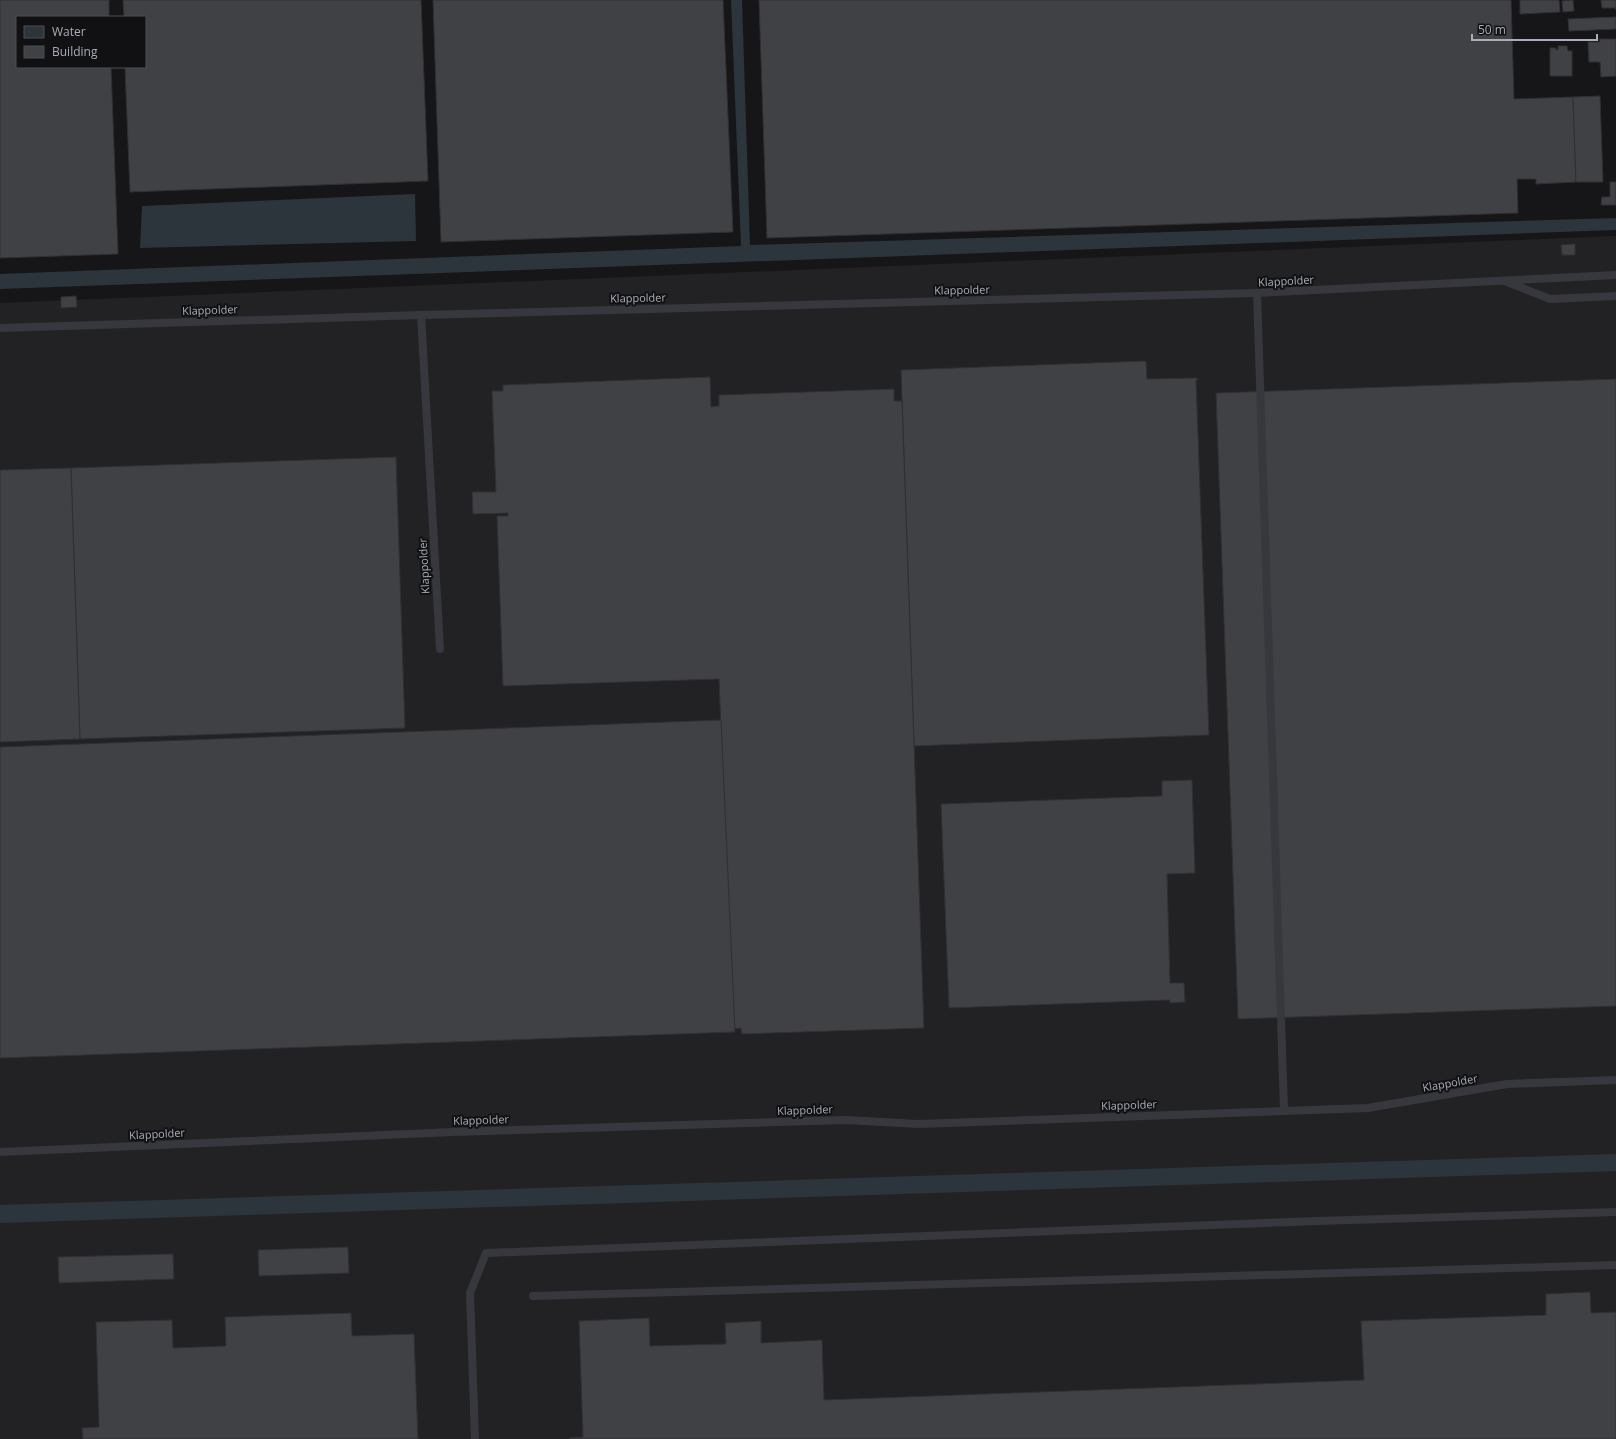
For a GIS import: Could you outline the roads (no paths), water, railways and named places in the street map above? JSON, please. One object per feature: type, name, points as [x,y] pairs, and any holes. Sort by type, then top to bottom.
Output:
[{"type":"lane","name":"Klappolder","points":[[0,328],[421,315],[1257,293],[1616,276]]},
{"type":"lane","name":"Klappolder","points":[[1504,281],[1550,299],[1616,296]]},
{"type":"lane","points":[[1257,293],[1284,1110]]},
{"type":"lane","name":"Klappolder","points":[[421,315],[440,649]]},
{"type":"lane","name":"Klappolder","points":[[0,1152],[453,1132],[846,1120],[918,1124],[1368,1108],[1507,1084],[1614,1079]]},
{"type":"lane","points":[[475,1439],[470,1293],[486,1253],[1317,1221],[1616,1212]]},
{"type":"lane","points":[[533,1296],[1616,1265]]},
{"type":"water","points":[[731,0],[742,0],[750,245],[1616,218],[1616,230],[0,289],[0,274],[741,246]]},
{"type":"water","points":[[415,194],[416,241],[140,248],[142,206]]},
{"type":"water","points":[[1616,1154],[1616,1171],[0,1223],[0,1205]]}]
